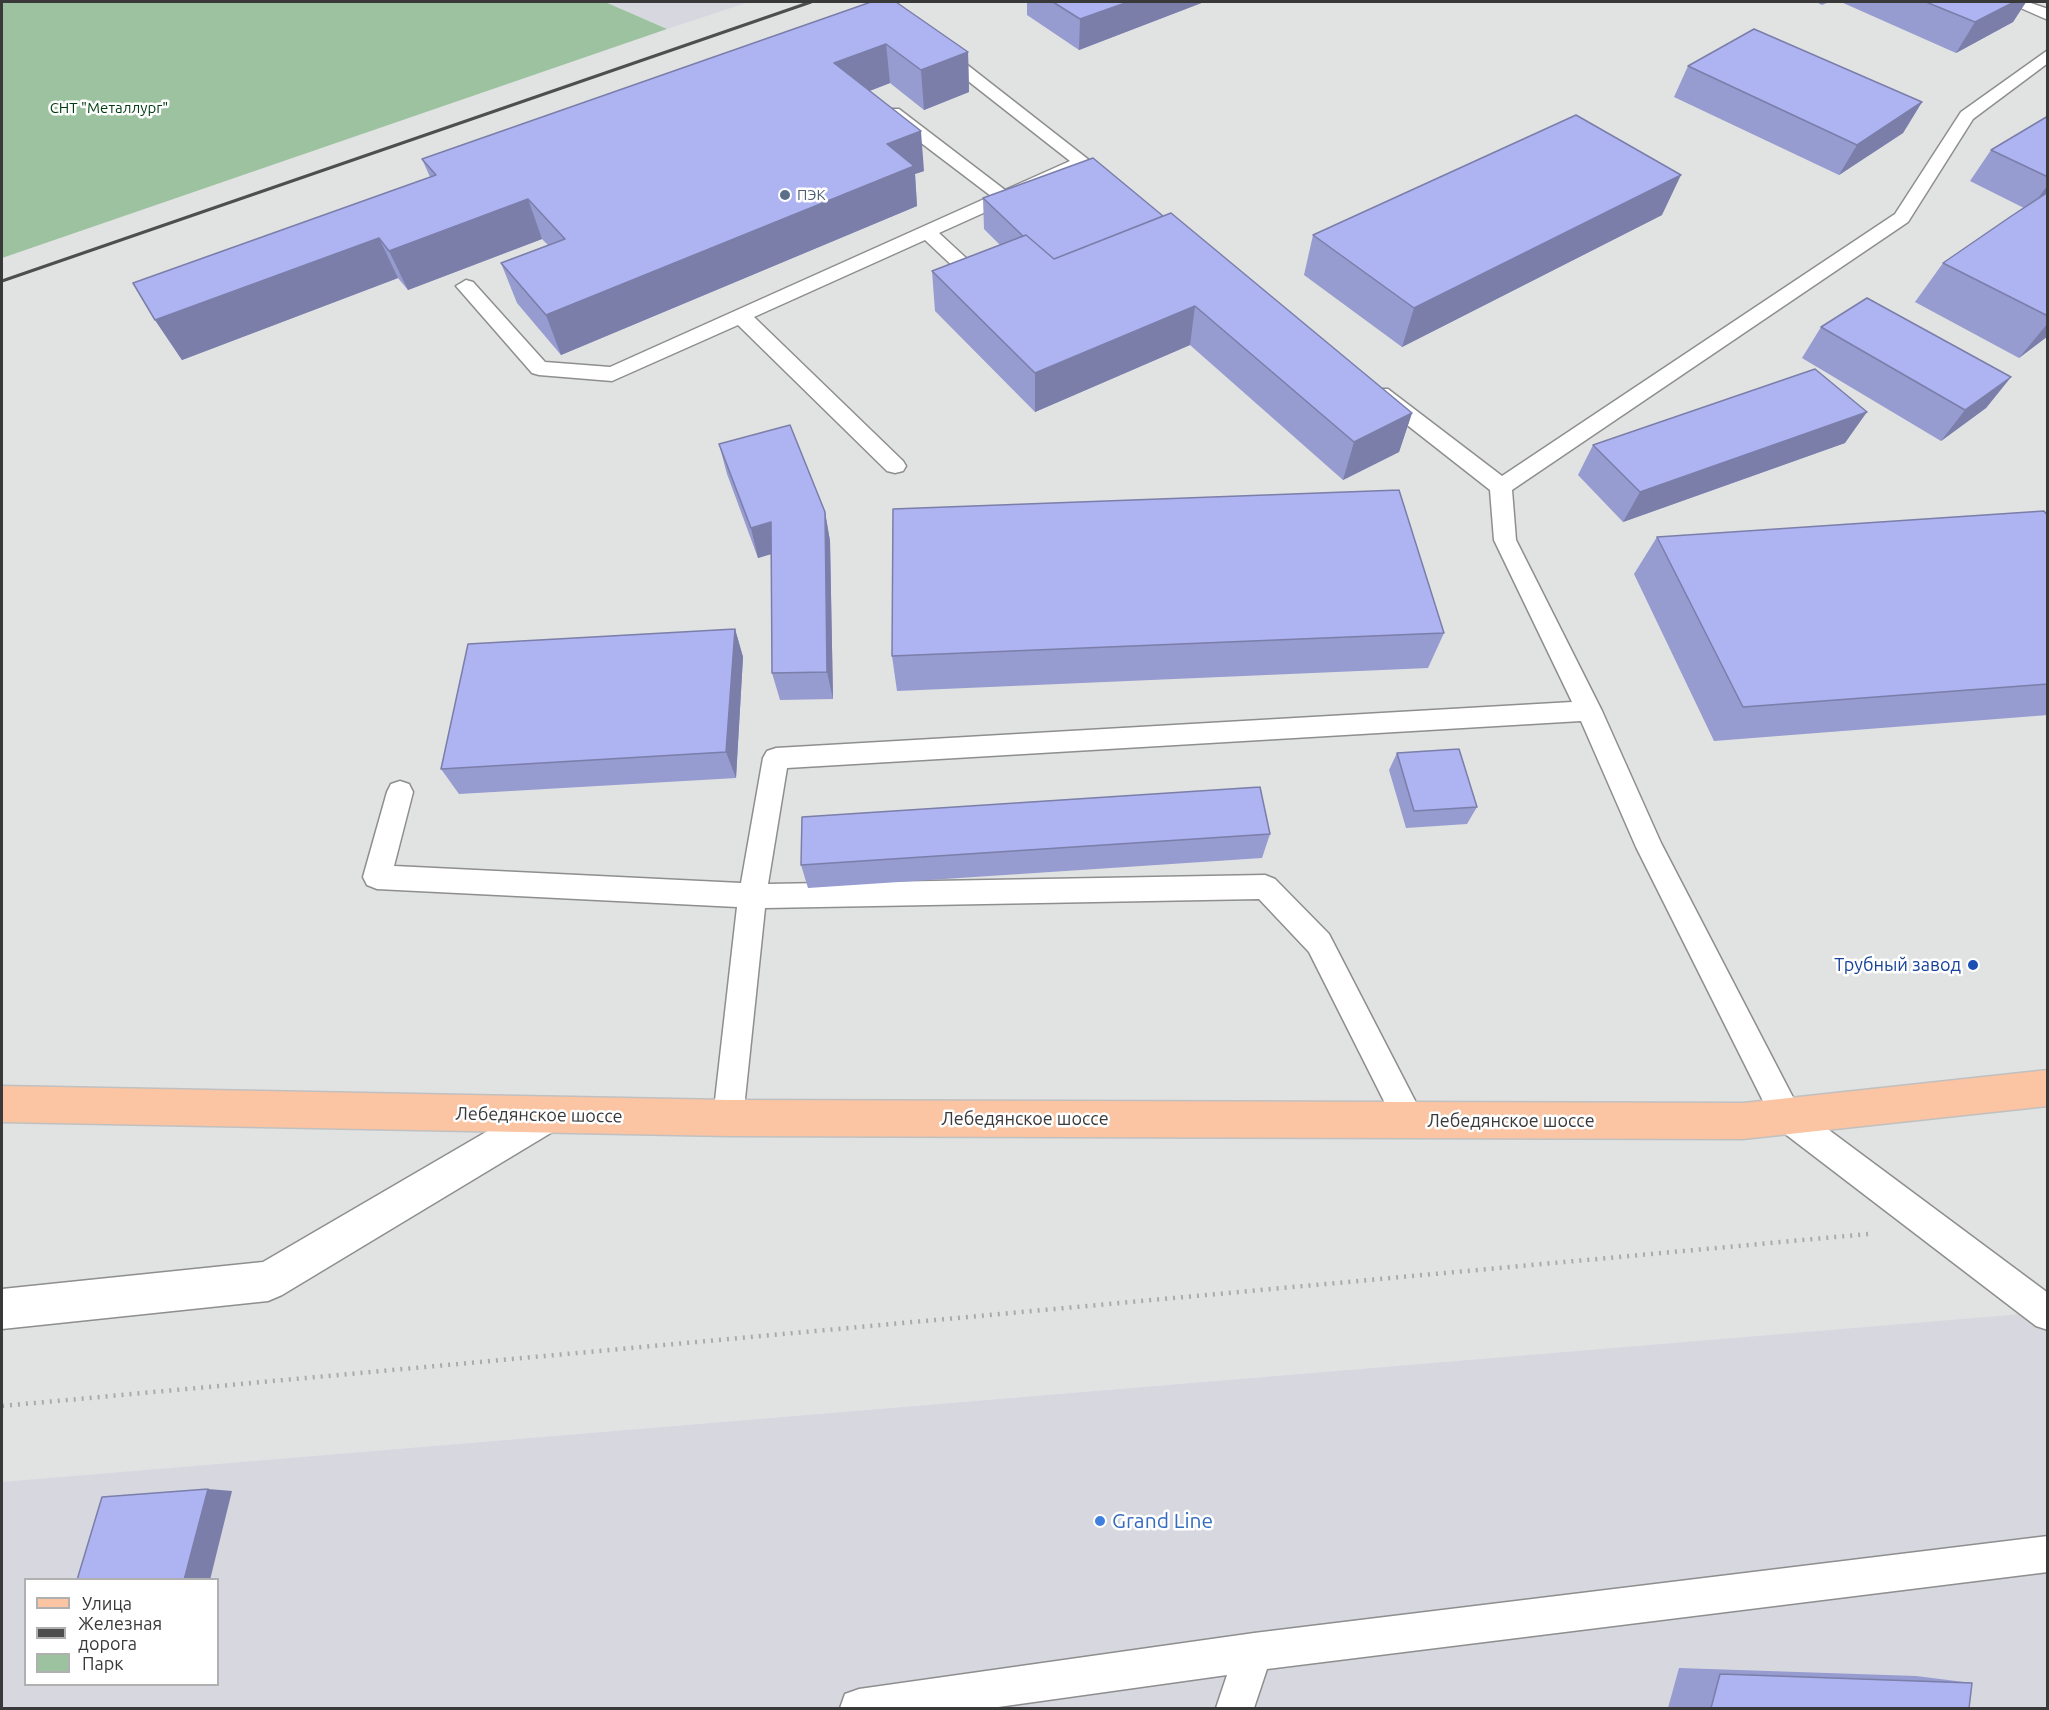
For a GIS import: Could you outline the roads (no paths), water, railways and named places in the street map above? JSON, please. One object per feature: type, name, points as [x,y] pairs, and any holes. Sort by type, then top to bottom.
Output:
[{"type":"main road","name":"Лебедянское шоссе","points":[[2,1104],[728,1118],[1743,1121],[2048,1088]]},
{"type":"street","points":[[2,1309],[268,1281],[546,1115]]},
{"type":"lane","points":[[2015,2],[2048,15]]},
{"type":"lane","points":[[923,38],[1129,198]]},
{"type":"lane","points":[[1501,487],[1902,218],[1967,116],[2048,55]]},
{"type":"lane","points":[[881,104],[1002,196]]},
{"type":"lane","points":[[466,286],[539,368],[612,374],[1002,196],[1082,162]]},
{"type":"lane","points":[[926,231],[984,286]]},
{"type":"lane","points":[[741,316],[895,466]]},
{"type":"lane","points":[[1361,378],[1501,487],[1505,540],[1588,711],[1649,847],[1787,1117],[2048,1314]]},
{"type":"lane","points":[[728,1118],[753,896],[776,758],[1588,711]]},
{"type":"lane","points":[[400,792],[377,877],[753,896],[1265,887],[1319,943],[1410,1120]]},
{"type":"lane","points":[[859,1708],[1254,1652],[2048,1554]]},
{"type":"lane","points":[[1235,1708],[1254,1652]]},
{"type":"railway","points":[[2,281],[811,2]]},
{"type":"place","name":"ПЭК","points":[[785,195]]},
{"type":"place","name":"Трубный завод","points":[[1973,965]]},
{"type":"place","name":"Grand Line","points":[[1100,1521]]},
{"type":"park label","name":"СНТ \"Металлург\"","points":[[109,108]]}]
